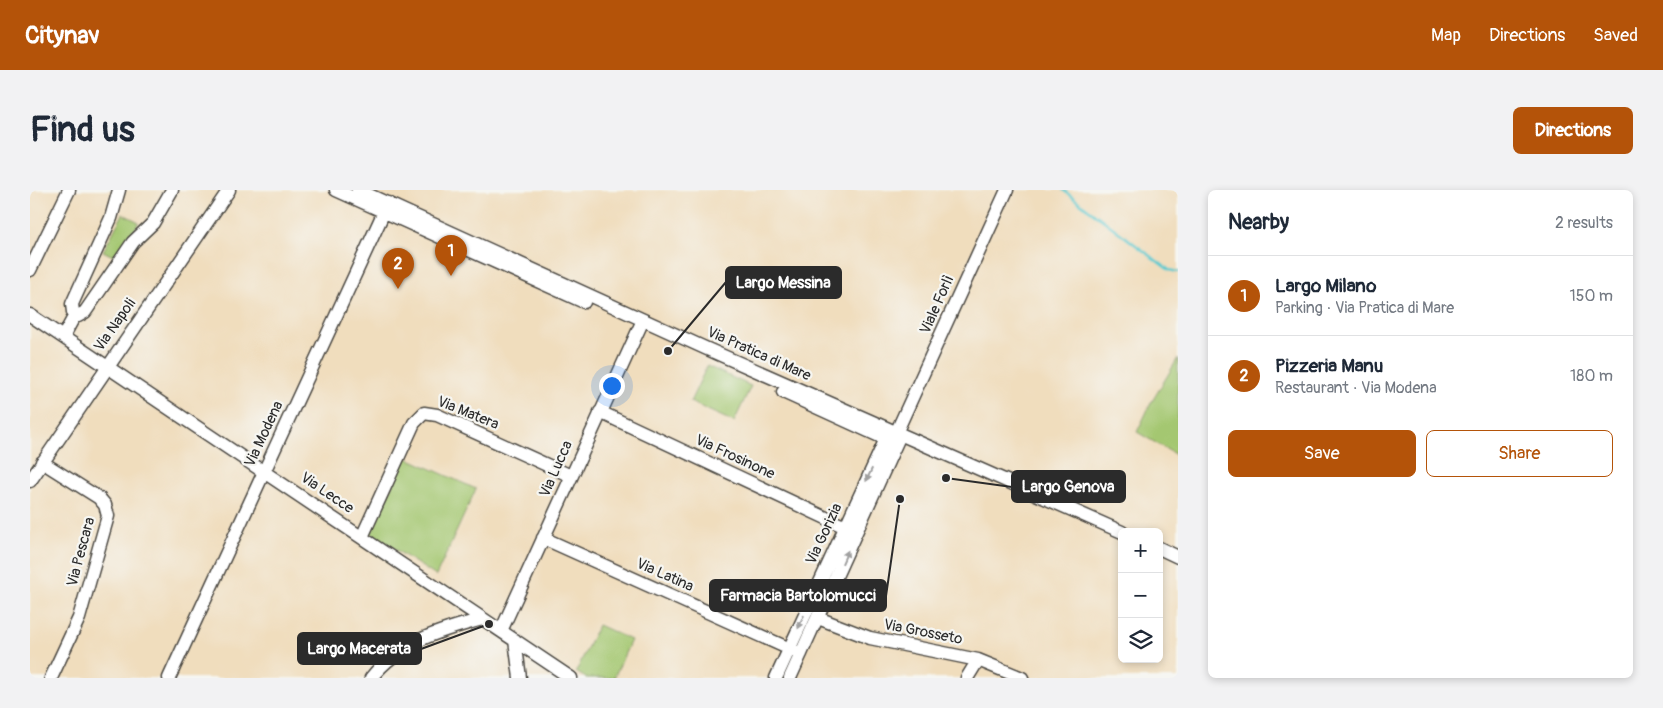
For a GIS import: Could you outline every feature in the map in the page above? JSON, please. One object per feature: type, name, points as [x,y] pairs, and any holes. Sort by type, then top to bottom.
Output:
[{"type":"street","points":[[30,270],[70,190]]},
{"type":"street","points":[[75,315],[72,310],[72,304],[111,218],[119,190]]},
{"type":"street","points":[[75,315],[80,316],[85,312],[133,242],[153,223],[172,190]]},
{"type":"street","name":"Via Napoli","points":[[30,481],[106,366],[229,190]]},
{"type":"street","points":[[336,190],[386,209]]},
{"type":"street","name":"Via Pratica di Mare","points":[[358,190],[386,209],[893,434],[1118,530]]},
{"type":"street","name":"Viale Forlì","points":[[893,434],[1007,190]]},
{"type":"street","name":"Via Modena","points":[[169,678],[386,209]]},
{"type":"street","name":"Via Lecce","points":[[30,315],[571,678]]},
{"type":"street","points":[[63,337],[75,315]]},
{"type":"street","name":"Via Lucca","points":[[501,631],[641,323]]},
{"type":"street","points":[[701,355],[893,434]]},
{"type":"street","name":"Via Frosinone","points":[[600,412],[850,530]]},
{"type":"street","name":"Via Matera","points":[[362,536],[414,423],[424,413],[437,415],[571,476]]},
{"type":"street","name":"Via Gorizia","points":[[790,678],[795,651],[893,434]]},
{"type":"street","name":"Via Pescara","points":[[42,462],[99,498],[105,505],[108,516],[79,618],[51,678]]},
{"type":"street","name":"Via Gorizia","points":[[776,678],[818,618],[850,530]]},
{"type":"street","name":"Via Latina","points":[[543,538],[795,651]]},
{"type":"street","points":[[1163,550],[1178,557]]},
{"type":"street","name":"Via Grosseto","points":[[818,618],[870,638],[978,660],[1022,678]]},
{"type":"street","points":[[371,678],[388,660],[412,643],[447,629],[483,619]]},
{"type":"street","points":[[514,640],[520,678]]},
{"type":"street","points":[[967,678],[978,660]]},
{"type":"green space","points":[[123,214],[139,222],[119,259],[103,251]]},
{"type":"green space","points":[[1178,358],[1178,456],[1137,432],[1151,403]]},
{"type":"green space","points":[[707,366],[751,386],[734,422],[690,402]]},
{"type":"green space","points":[[405,457],[476,489],[436,576],[370,533]]},
{"type":"green space","points":[[598,625],[631,640],[614,678],[586,678],[576,672]]},
{"type":"waterway","points":[[1063,190],[1169,270],[1178,272]]},
{"type":"place","name":"Largo Milano","points":[[451,276]]},
{"type":"place","name":"Pizzeria Manu","points":[[398,289]]},
{"type":"place","name":"Largo Messina","points":[[668,351]]},
{"type":"place","name":"Largo Genova","points":[[946,478]]},
{"type":"place","name":"Farmacia Bartolomucci","points":[[900,499]]},
{"type":"place","name":"Largo Macerata","points":[[489,624]]}]
